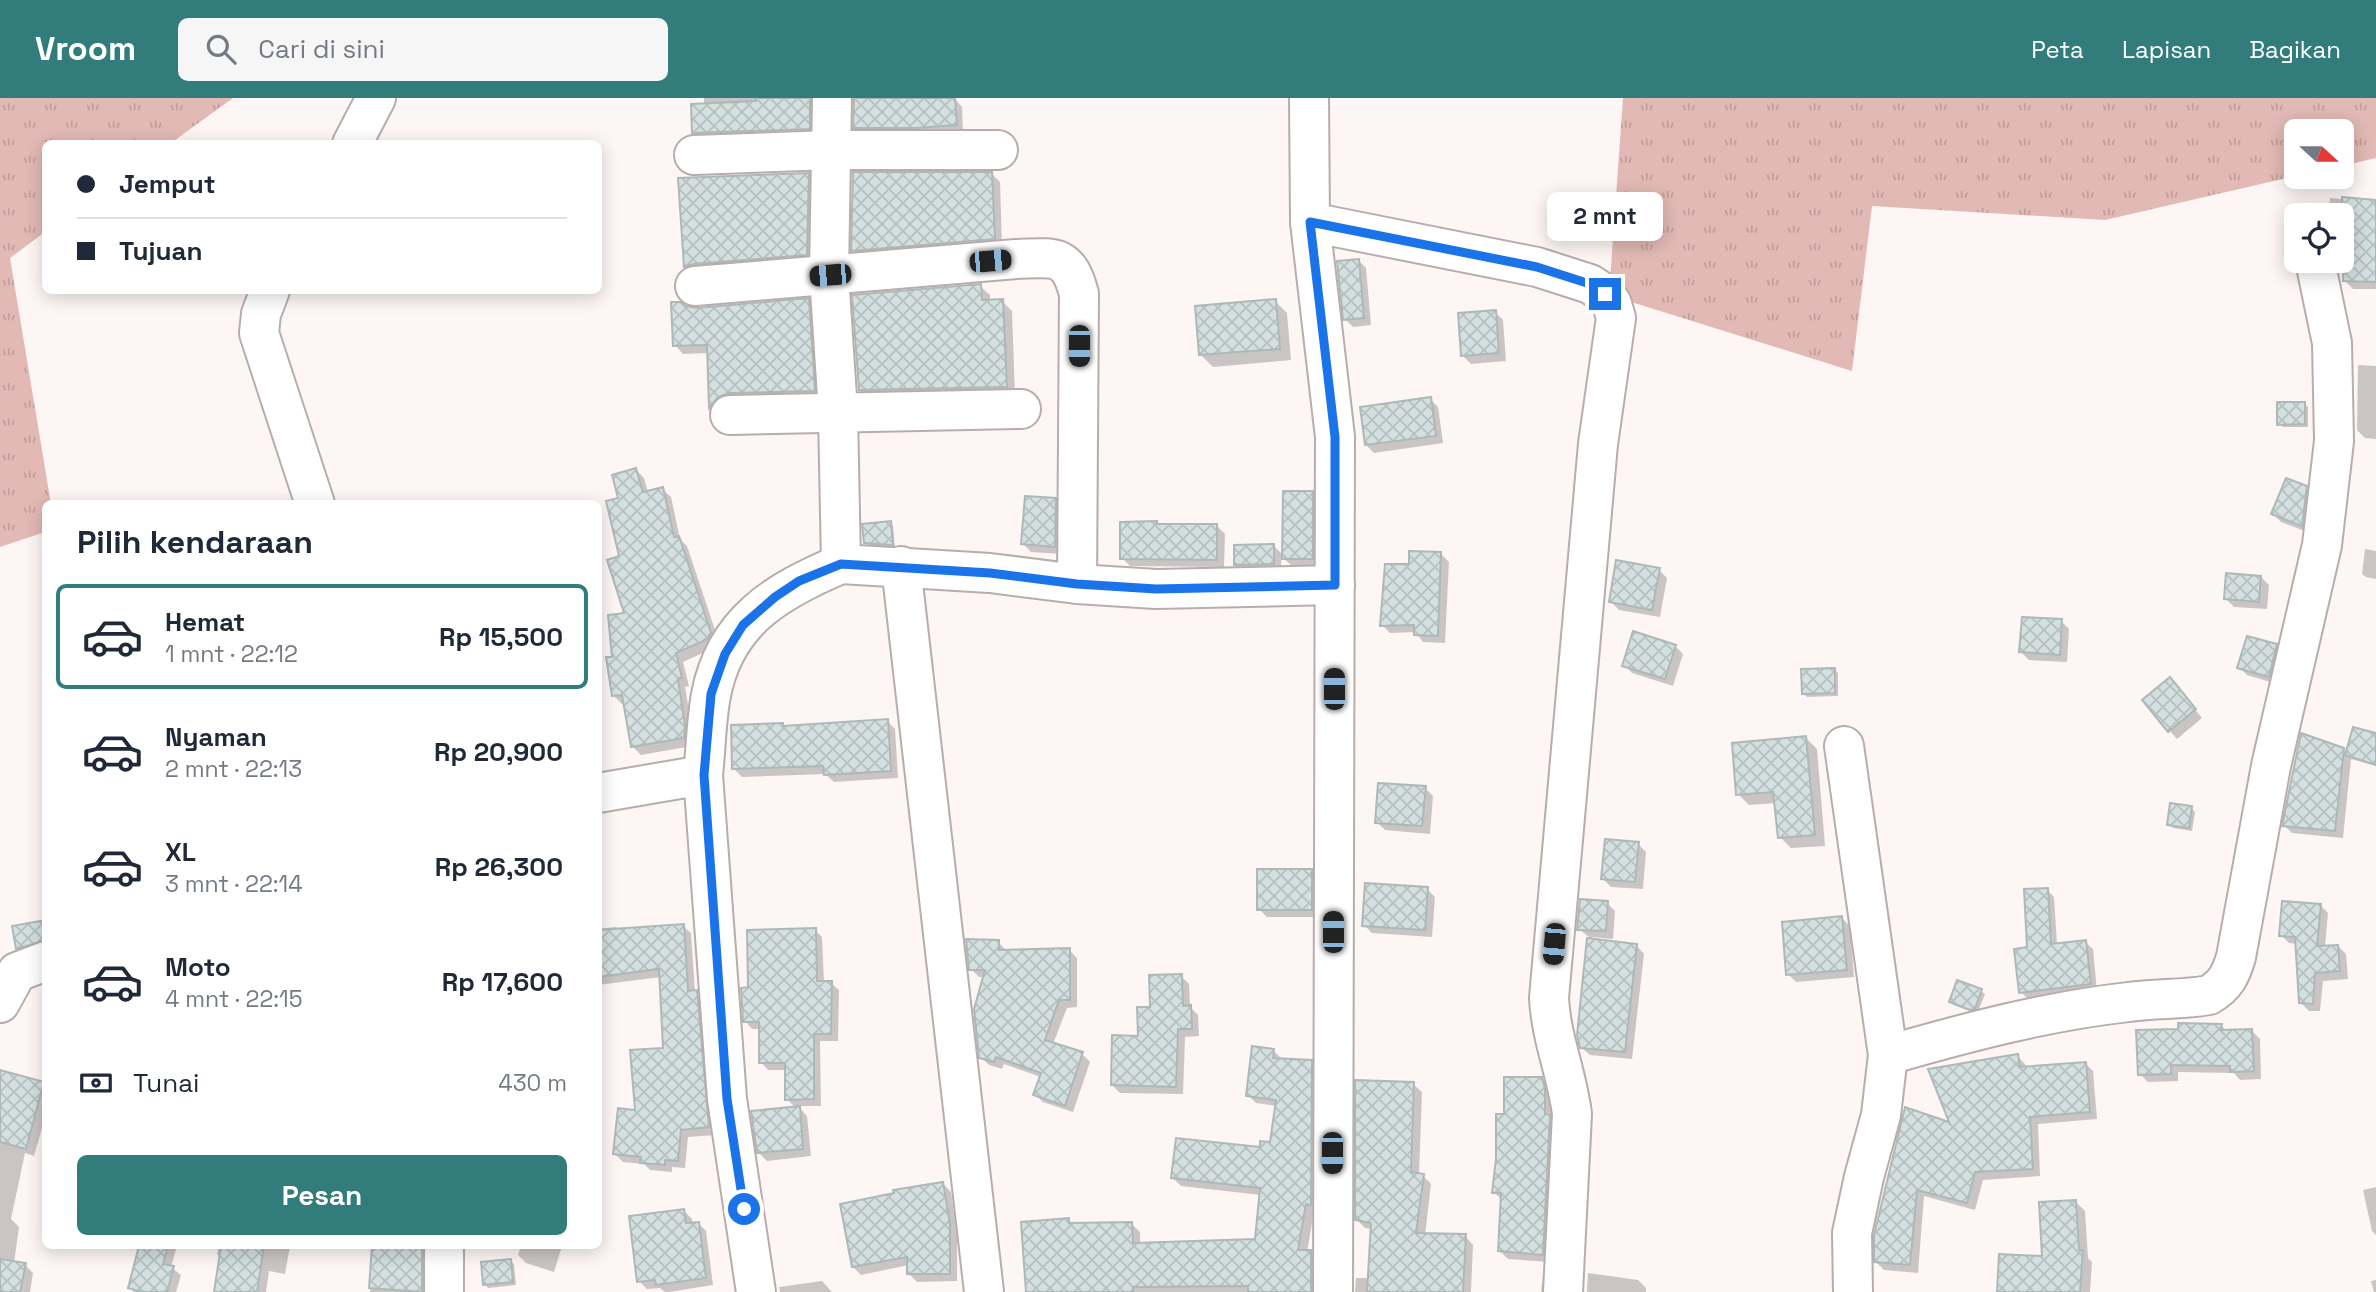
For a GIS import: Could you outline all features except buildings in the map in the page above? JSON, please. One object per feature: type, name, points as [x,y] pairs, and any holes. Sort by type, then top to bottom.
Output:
[{"type":"street","points":[[354,140],[376,98]]},
{"type":"street","points":[[832,98],[830,275],[838,412],[841,564]]},
{"type":"street","points":[[1309,98],[1310,222],[1335,437],[1333,1292]]},
{"type":"street","points":[[694,155],[831,150],[998,150]]},
{"type":"street","points":[[1310,222],[1537,267],[1590,284],[1605,294],[1616,317],[1598,444],[1549,998],[1549,1016],[1569,1088],[1572,1114],[1563,1292]]},
{"type":"street","points":[[695,286],[1016,259],[1051,258],[1067,265],[1074,276],[1079,294],[1077,584]]},
{"type":"street","points":[[1888,1055],[2023,1019],[2129,1002],[2209,995],[2227,981],[2236,957],[2271,766],[2322,545],[2334,441],[2332,342],[2318,273]]},
{"type":"street","points":[[268,294],[261,314],[259,332],[314,500]]},
{"type":"street","points":[[730,415],[1021,409]]},
{"type":"street","points":[[757,1292],[727,1099],[704,775],[711,694],[725,654],[743,625],[775,597],[799,581],[841,564],[990,573],[1077,584],[1181,589],[1335,585]]},
{"type":"street","points":[[901,566],[985,1292]]},
{"type":"street","points":[[1844,746],[1888,1055],[1881,1115],[1864,1177],[1853,1233],[1853,1292]]},
{"type":"street","points":[[602,792],[704,775]]},
{"type":"street","points":[[0,1003],[17,972],[42,963]]},
{"type":"street","points":[[444,1249],[444,1292]]},
{"type":"green space","points":[[0,98],[233,98],[175,140],[42,140],[42,234],[10,258],[50,500],[42,500],[42,533],[0,547]]},
{"type":"green space","points":[[1623,98],[2376,98],[2376,158],[2354,163],[2354,119],[2284,119],[2284,179],[2105,220],[1872,206],[1852,371],[1609,295]]},
{"type":"route","points":[[744,1209],[727,1099],[704,775],[711,694],[725,654],[743,625],[775,597],[799,581],[841,564],[990,573],[1077,584],[1156,589],[1335,585],[1335,437],[1310,222],[1537,267],[1590,284],[1605,294]]}]
